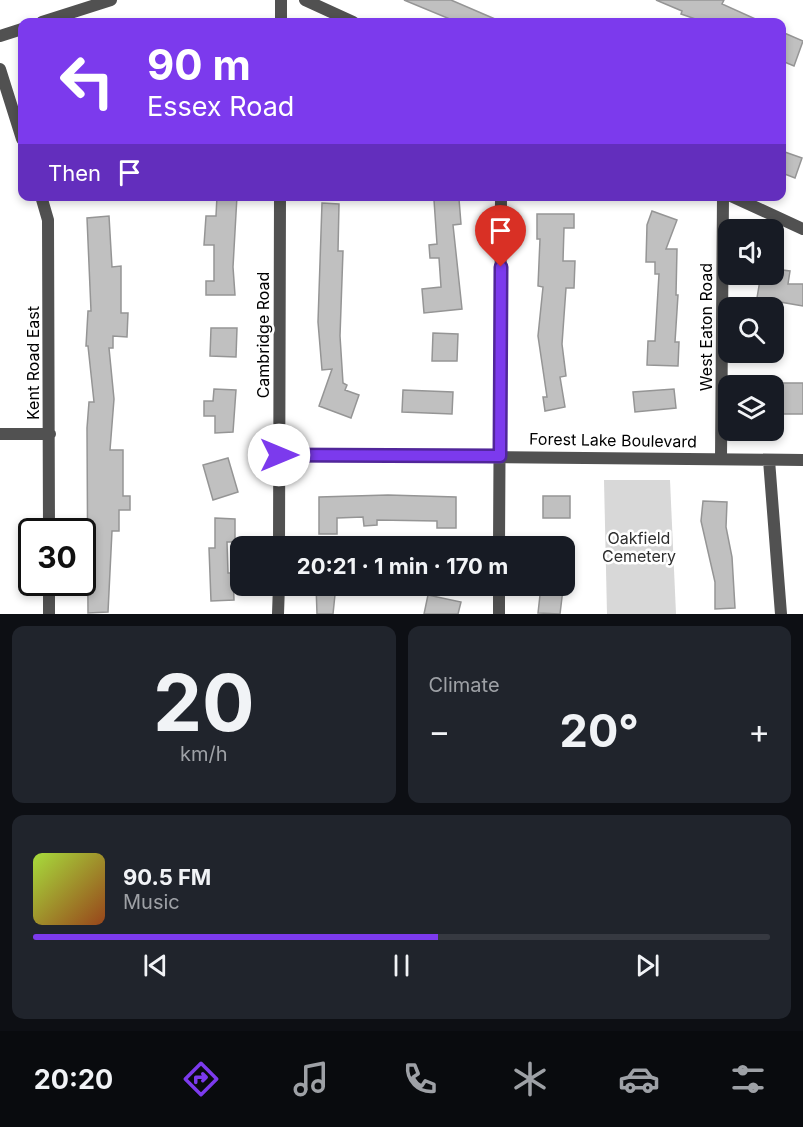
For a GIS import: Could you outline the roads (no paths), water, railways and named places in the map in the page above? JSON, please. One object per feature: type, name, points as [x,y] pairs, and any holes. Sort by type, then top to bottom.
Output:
[{"type":"street","points":[[55,18],[111,0]]},
{"type":"street","points":[[281,0],[281,18]]},
{"type":"street","points":[[305,0],[344,18]]},
{"type":"street","points":[[0,36],[18,30]]},
{"type":"street","points":[[0,69],[18,126]]},
{"type":"street","name":"Kent Road East","points":[[42,201],[48,220],[49,518]]},
{"type":"street","name":"Cambridge Road","points":[[279,536],[280,201]]},
{"type":"street","points":[[500,536],[501,201]]},
{"type":"street","name":"West Eaton Road","points":[[721,458],[723,201]]},
{"type":"street","points":[[742,201],[803,229]]},
{"type":"street","points":[[0,434],[50,434]]},
{"type":"street","name":"Forest Lake Boulevard","points":[[279,455],[803,460]]},
{"type":"street","points":[[769,460],[781,614]]},
{"type":"street","points":[[49,596],[49,614]]},
{"type":"street","points":[[278,614],[279,596]]},
{"type":"street","points":[[499,596],[499,614]]},
{"type":"park label","name":"Oakfield Cemetery","points":[[639,547]]}]
